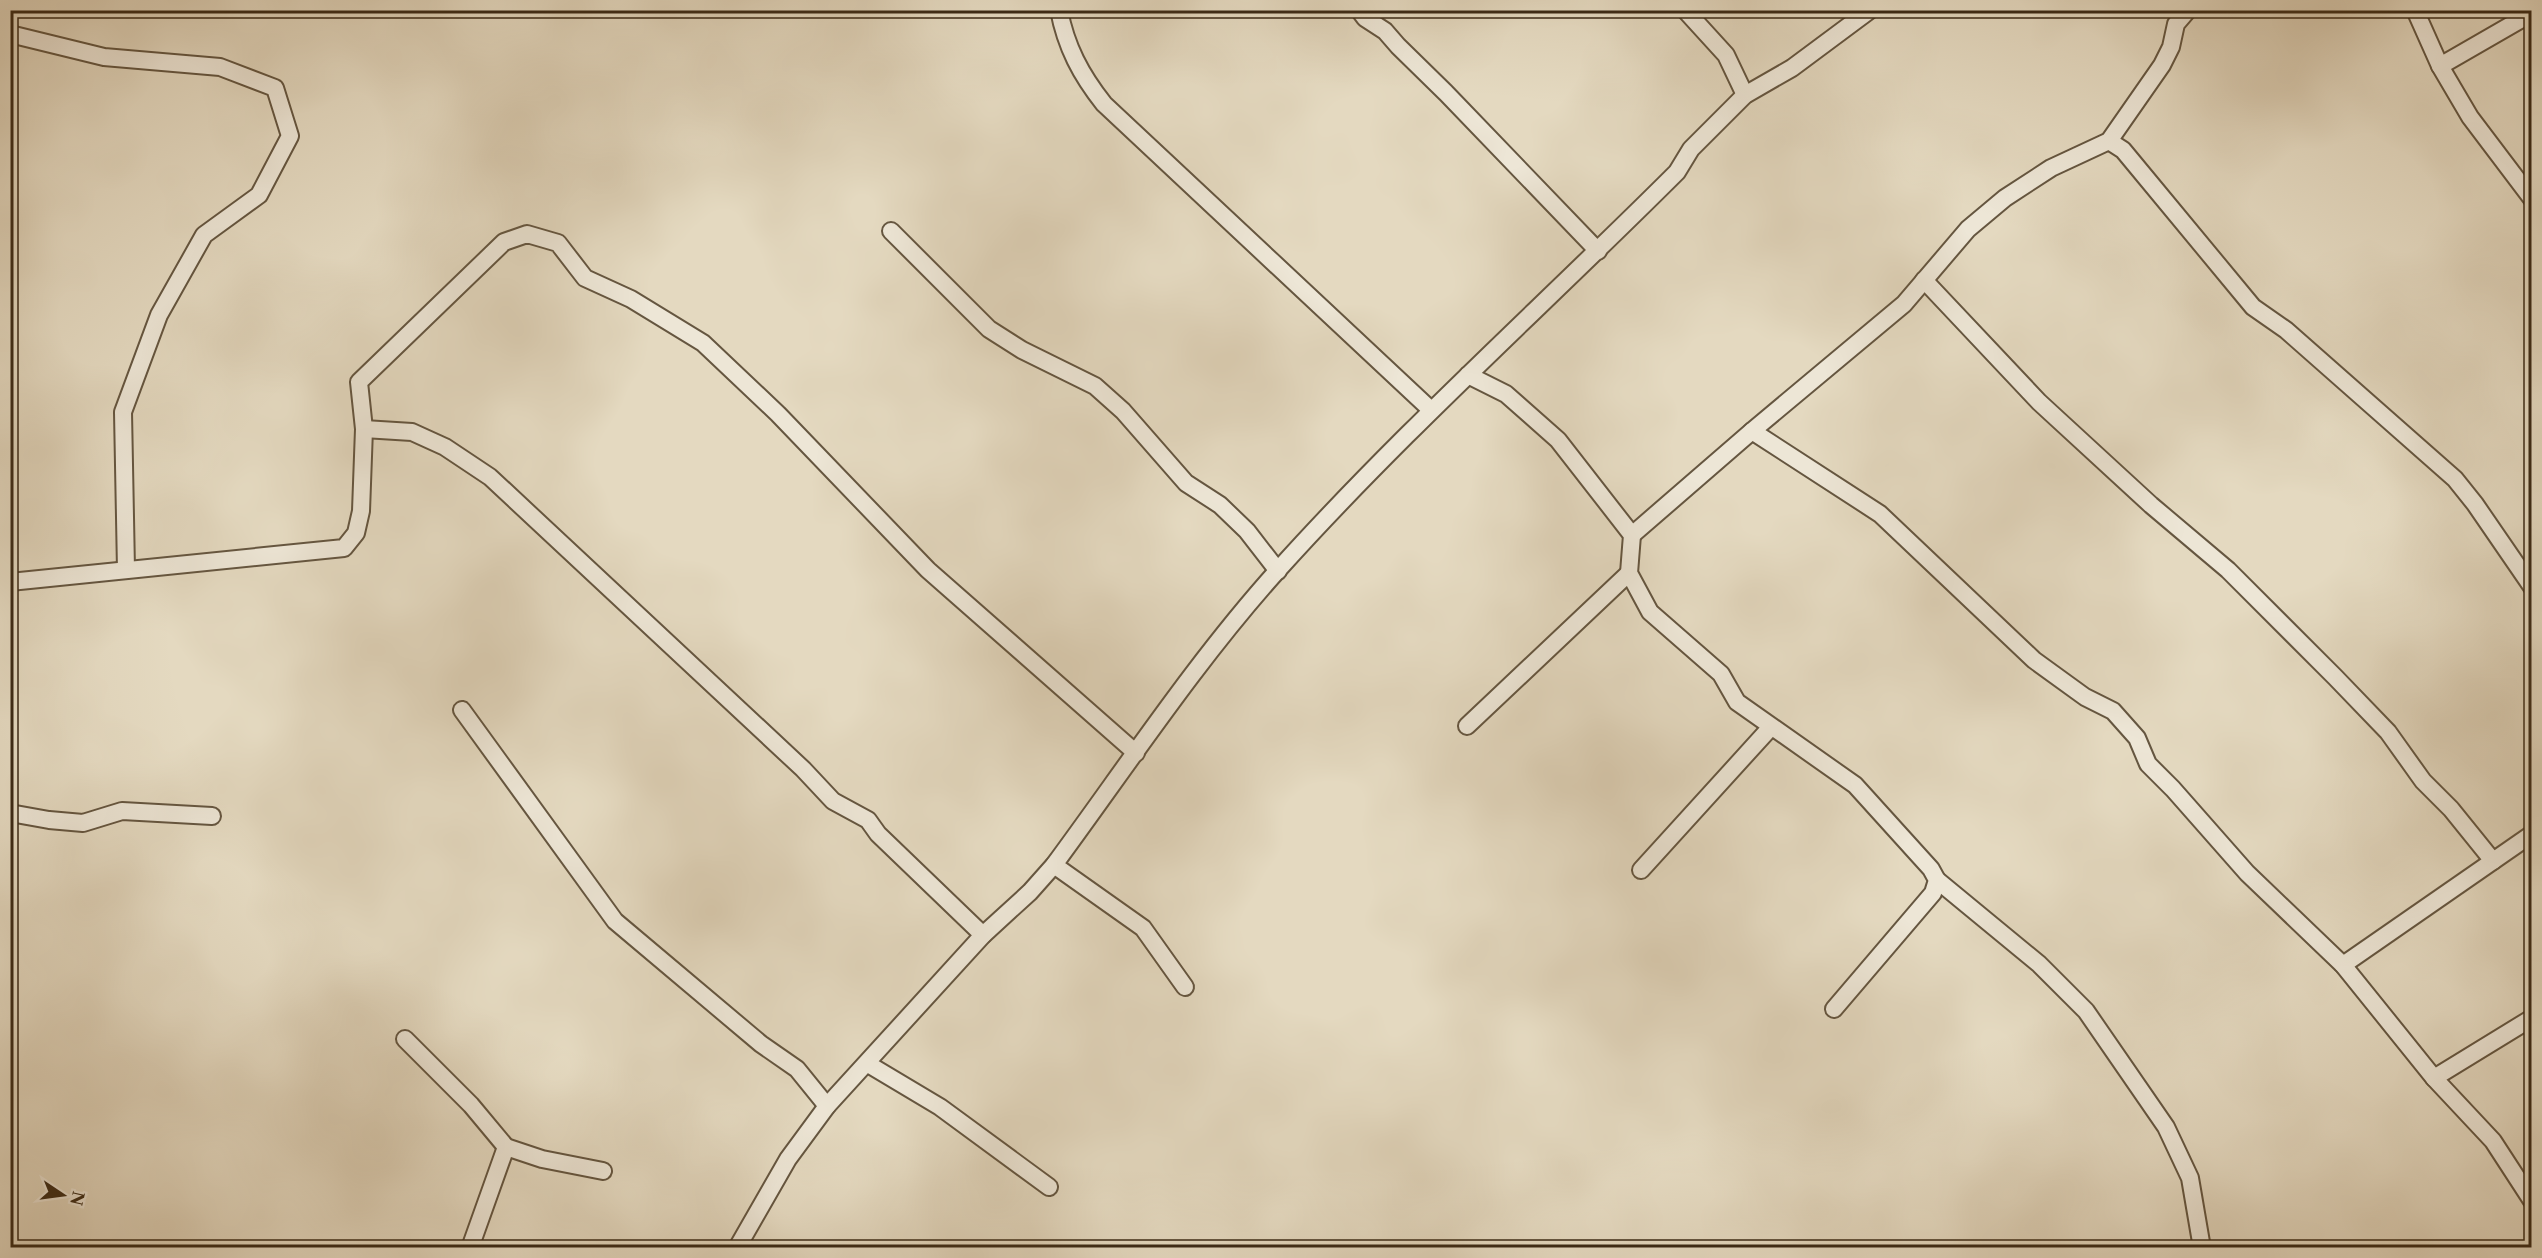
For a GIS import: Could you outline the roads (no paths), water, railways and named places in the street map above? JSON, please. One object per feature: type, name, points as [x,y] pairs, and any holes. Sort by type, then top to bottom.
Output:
[{"type":"street","points":[[1059,10],[1063,33],[1082,76],[1104,104],[1431,410]]},
{"type":"street","points":[[1359,10],[1365,18],[1385,31],[1598,251]]},
{"type":"street","points":[[1686,10],[1726,55],[1745,95]]},
{"type":"street","points":[[737,1248],[788,1159],[827,1106],[868,1064],[983,935],[1030,892],[1054,865],[1206,658],[1278,571],[1431,410],[1598,251],[1677,172],[1691,149],[1745,95],[1792,68],[1870,10]]},
{"type":"street","points":[[1632,535],[1904,304],[1968,229],[2005,198],[2051,168],[2109,141],[2162,65],[2171,47],[2176,24],[2188,10]]},
{"type":"street","points":[[2415,10],[2440,66],[2470,117],[2532,199]]},
{"type":"street","points":[[2440,66],[2532,13]]},
{"type":"street","points":[[10,34],[104,57],[220,67],[275,88],[290,136],[259,195],[204,235],[159,315],[123,412],[126,570]]},
{"type":"street","points":[[2109,141],[2123,150],[2253,307],[2286,330],[2455,479],[2482,513],[2532,587]]},
{"type":"street","points":[[891,231],[989,329],[1022,350],[1095,386],[1123,411],[1186,483],[1220,505],[1247,531],[1278,571]]},
{"type":"street","points":[[10,582],[344,548],[356,533],[361,511],[364,429],[358,382],[504,242],[528,234],[558,243],[585,278],[631,299],[703,343],[778,414],[928,570],[1136,753]]},
{"type":"street","points":[[1924,280],[2039,402],[2151,506],[2228,570],[2336,677],[2388,732],[2423,781],[2451,809],[2493,861]]},
{"type":"street","points":[[1468,375],[1506,394],[1558,440],[1632,535],[1629,573],[1650,612],[1721,674],[1737,702],[1855,784],[1931,869],[1936,880],[2039,964],[2086,1011],[2171,1137],[2190,1178],[2202,1248]]},
{"type":"street","points":[[364,429],[412,432],[445,447],[490,477],[794,761],[832,801],[868,820],[878,834],[983,935]]},
{"type":"street","points":[[1752,431],[1880,514],[2034,660],[2085,697],[2113,711],[2137,738],[2148,764],[2174,789],[2247,873],[2343,965],[2434,1078],[2493,1141],[2532,1201]]},
{"type":"street","points":[[1467,726],[1629,573]]},
{"type":"street","points":[[462,710],[615,921],[761,1044],[797,1069],[827,1106]]},
{"type":"street","points":[[1641,870],[1771,727]]},
{"type":"street","points":[[10,813],[83,823],[122,812],[212,816]]},
{"type":"street","points":[[2343,965],[2532,834]]},
{"type":"street","points":[[1054,865],[1143,928],[1185,987]]},
{"type":"street","points":[[1834,1009],[1933,893],[1936,880]]},
{"type":"street","points":[[2434,1078],[2532,1018]]},
{"type":"street","points":[[405,1039],[471,1105],[506,1147],[542,1159],[603,1171]]},
{"type":"street","points":[[868,1064],[940,1107],[1049,1187]]},
{"type":"street","points":[[470,1248],[506,1147]]}]
